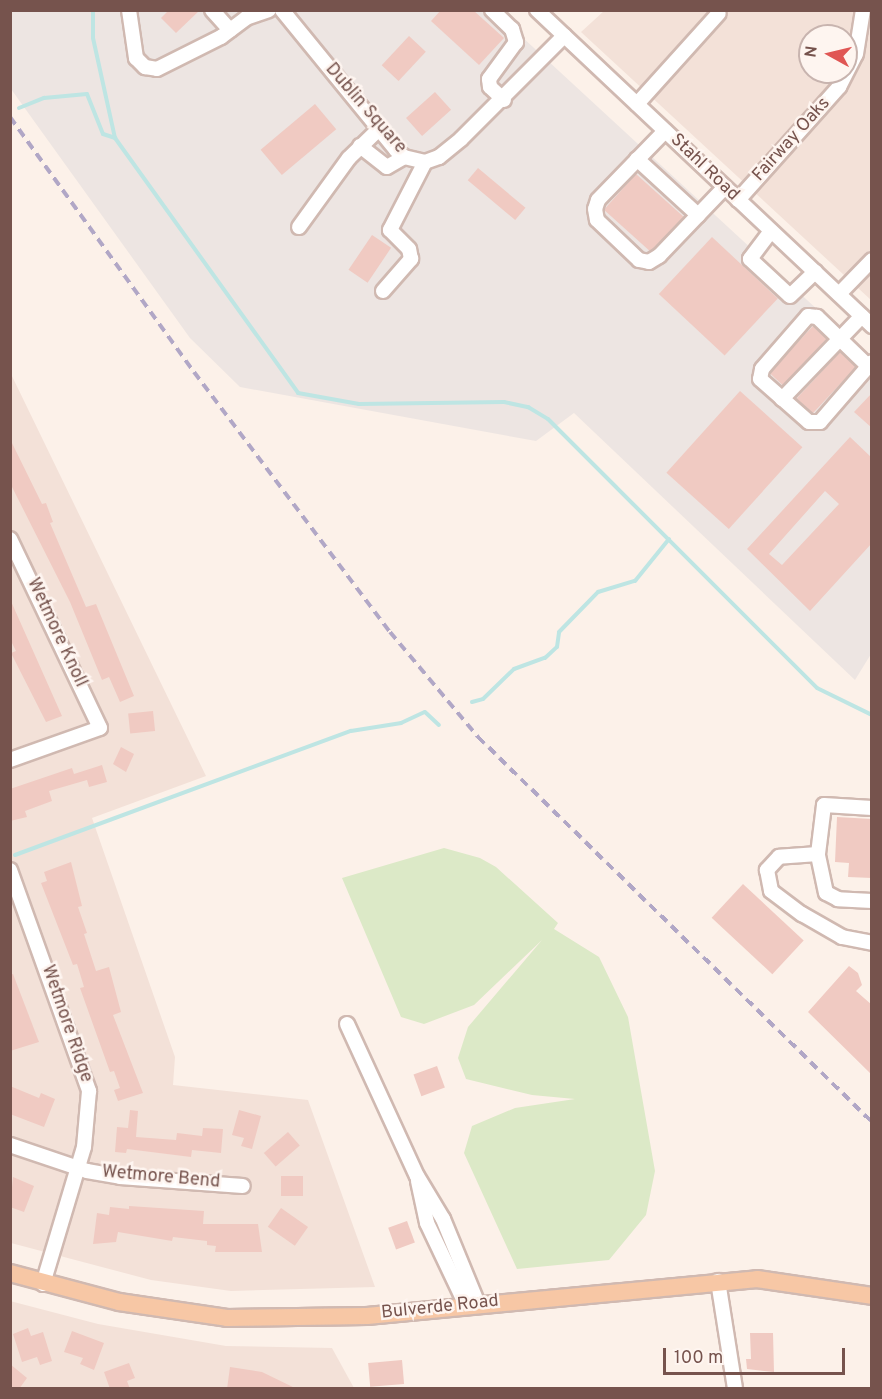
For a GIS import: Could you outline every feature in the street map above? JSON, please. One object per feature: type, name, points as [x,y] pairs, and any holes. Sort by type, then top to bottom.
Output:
[{"type":"main road","name":"Bulverde Road","points":[[10,1273],[43,1284],[166,1311],[227,1318],[357,1316],[718,1281],[802,1283],[872,1296]]},
{"type":"street","points":[[129,10],[136,58],[145,67],[157,69],[230,30],[246,18],[269,10]]},
{"type":"street","points":[[212,10],[230,30]]},
{"type":"street","name":"Dublin Square","points":[[282,10],[379,129],[405,157],[425,162],[439,157],[504,100],[564,36]]},
{"type":"street","points":[[492,10],[512,29],[516,42],[489,80],[490,87],[504,100]]},
{"type":"street","name":"Stahl Road","points":[[537,10],[867,321]]},
{"type":"street","name":"Fairway Oaks","points":[[738,200],[839,87],[856,54],[863,10]]},
{"type":"street","points":[[637,104],[718,13]]},
{"type":"street","points":[[299,227],[360,146],[379,129]]},
{"type":"street","points":[[665,130],[598,200],[595,209],[597,220],[639,260],[650,262],[659,256],[725,188]]},
{"type":"street","points":[[360,146],[387,167],[405,157]]},
{"type":"street","points":[[637,159],[698,215]]},
{"type":"street","points":[[384,291],[411,259],[409,249],[390,230],[425,162]]},
{"type":"street","points":[[771,231],[750,259],[790,296],[815,272]]},
{"type":"street","points":[[839,294],[872,260]]},
{"type":"street","points":[[808,316],[817,317],[838,338],[870,364],[820,422],[809,422],[760,379],[762,369],[808,316]]},
{"type":"street","points":[[782,399],[838,338],[867,321]]},
{"type":"street","name":"Wetmore Knoll","points":[[10,539],[100,728],[10,760]]},
{"type":"street","points":[[872,808],[824,806],[818,855],[826,893],[838,899],[872,901]]},
{"type":"street","points":[[818,855],[779,856],[767,870],[771,891],[842,937],[872,943]]},
{"type":"street","name":"Wetmore Ridge","points":[[10,870],[89,1091],[86,1136],[43,1284]]},
{"type":"street","points":[[347,1024],[417,1176],[428,1223],[472,1305]]},
{"type":"street","name":"Wetmore Bend","points":[[10,1145],[78,1168],[120,1177],[243,1186]]},
{"type":"street","points":[[718,1281],[735,1389]]},
{"type":"shaded area","points":[[10,11],[494,11],[871,359],[871,654],[855,680],[574,413],[536,441],[240,387],[190,338],[11,89]]},
{"type":"shaded area","points":[[604,11],[871,11],[871,300],[581,32]]},
{"type":"shaded area","points":[[10,372],[206,776],[92,818],[175,1057],[173,1085],[308,1100],[375,1287],[231,1291],[151,1280],[11,1243]]},
{"type":"shaded area","points":[[10,1301],[98,1324],[226,1346],[332,1348],[354,1388],[11,1388]]},
{"type":"green space","points":[[444,848],[480,858],[496,867],[558,923],[554,929],[599,957],[628,1017],[655,1171],[646,1215],[609,1260],[517,1269],[464,1153],[472,1126],[515,1108],[575,1099],[532,1095],[466,1079],[458,1058],[468,1027],[542,940],[474,1005],[424,1024],[401,1017],[342,878]]},
{"type":"building","points":[[169,10],[200,10],[176,33],[161,18]]},
{"type":"building","points":[[441,10],[473,10],[504,38],[479,65],[431,21]]},
{"type":"building","points":[[409,36],[426,52],[399,81],[382,65]]},
{"type":"building","points":[[435,92],[451,110],[422,136],[406,118]]},
{"type":"building","points":[[315,104],[336,129],[282,175],[261,150]]},
{"type":"building","points":[[478,168],[525,208],[515,220],[468,180]]},
{"type":"building","points":[[636,174],[684,217],[651,252],[604,210]]},
{"type":"building","points":[[372,235],[391,248],[368,283],[349,270]]},
{"type":"building","points":[[712,237],[778,298],[725,355],[659,294]]},
{"type":"building","points":[[813,326],[827,339],[783,386],[769,373]]},
{"type":"building","points":[[840,352],[856,367],[812,414],[796,399]]},
{"type":"building","points":[[740,391],[802,447],[729,529],[666,473]]},
{"type":"building","points":[[872,393],[872,428],[854,412]]},
{"type":"building","points":[[850,437],[872,458],[872,543],[810,611],[747,549]],"holes":[[[825,491],[839,504],[782,565],[769,554]]]},
{"type":"building","points":[[10,439],[42,504],[46,503],[53,522],[50,523],[86,607],[96,604],[134,696],[120,702],[109,677],[102,680],[70,602],[10,483]]},
{"type":"building","points":[[10,599],[62,716],[46,722],[11,653],[16,651],[10,639]]},
{"type":"building","points":[[153,711],[155,731],[130,734],[128,714]]},
{"type":"building","points":[[121,747],[134,754],[126,772],[113,764]]},
{"type":"building","points":[[102,765],[107,782],[89,787],[87,780],[49,791],[52,801],[25,811],[27,817],[10,821],[10,789],[72,768],[74,774]]},
{"type":"building","points":[[837,817],[872,819],[872,878],[848,877],[849,863],[835,862]]},
{"type":"building","points":[[71,862],[82,906],[78,907],[87,933],[84,934],[96,971],[109,967],[121,1012],[113,1015],[143,1093],[118,1101],[114,1090],[120,1088],[114,1071],[110,1072],[80,988],[84,987],[77,964],[73,965],[41,883],[47,881],[44,872]]},
{"type":"building","points":[[743,884],[804,941],[772,974],[712,918]]},
{"type":"building","points":[[849,966],[858,973],[862,985],[856,991],[872,1005],[872,1075],[808,1012]]},
{"type":"building","points":[[13,974],[39,1042],[10,1051],[10,975]]},
{"type":"building","points":[[437,1066],[445,1088],[421,1096],[414,1075]]},
{"type":"building","points":[[10,1086],[39,1098],[41,1093],[55,1099],[44,1127],[10,1114]]},
{"type":"building","points":[[130,1110],[138,1111],[136,1137],[176,1140],[177,1133],[202,1136],[203,1128],[223,1129],[221,1153],[192,1150],[191,1157],[127,1149],[126,1153],[115,1152],[117,1127],[128,1128]]},
{"type":"building","points":[[239,1110],[261,1116],[252,1149],[241,1146],[244,1138],[232,1135]]},
{"type":"building","points":[[288,1132],[300,1146],[276,1167],[264,1153]]},
{"type":"building","points":[[281,1176],[303,1176],[303,1196],[281,1196]]},
{"type":"building","points":[[13,1177],[34,1186],[24,1212],[10,1207]]},
{"type":"building","points":[[129,1206],[204,1211],[203,1224],[258,1224],[262,1252],[215,1252],[216,1246],[207,1245],[207,1241],[173,1237],[172,1241],[118,1232],[116,1242],[93,1244],[97,1213],[109,1215],[110,1207],[129,1209]]},
{"type":"building","points":[[281,1208],[308,1227],[295,1246],[268,1227]]},
{"type":"building","points":[[407,1221],[415,1243],[396,1249],[388,1228]]},
{"type":"building","points":[[28,1328],[31,1336],[43,1332],[52,1361],[40,1365],[37,1357],[22,1362],[13,1334]]},
{"type":"building","points":[[72,1331],[104,1343],[94,1370],[80,1364],[83,1358],[64,1352]]},
{"type":"building","points":[[750,1333],[773,1333],[774,1372],[747,1369],[746,1359],[751,1359]]},
{"type":"building","points":[[402,1360],[404,1384],[370,1387],[368,1363]]},
{"type":"building","points":[[129,1363],[135,1378],[127,1381],[130,1389],[110,1389],[104,1372]]},
{"type":"building","points":[[10,1364],[27,1378],[19,1389],[10,1389]]},
{"type":"building","points":[[230,1367],[262,1372],[297,1389],[227,1389]]},
{"type":"waterway","points":[[93,10],[93,38],[115,138],[298,393],[359,404],[504,402],[528,407],[548,419],[817,688],[872,715]]},
{"type":"waterway","points":[[19,108],[44,98],[87,94],[103,134],[115,138]]},
{"type":"waterway","points":[[472,702],[483,699],[514,669],[545,658],[557,647],[559,632],[598,592],[635,581],[669,539]]},
{"type":"waterway","points":[[15,855],[351,731],[401,723],[425,712],[439,725]]},
{"type":"railway","points":[[10,117],[194,372],[390,632],[478,737],[872,1122]]}]
